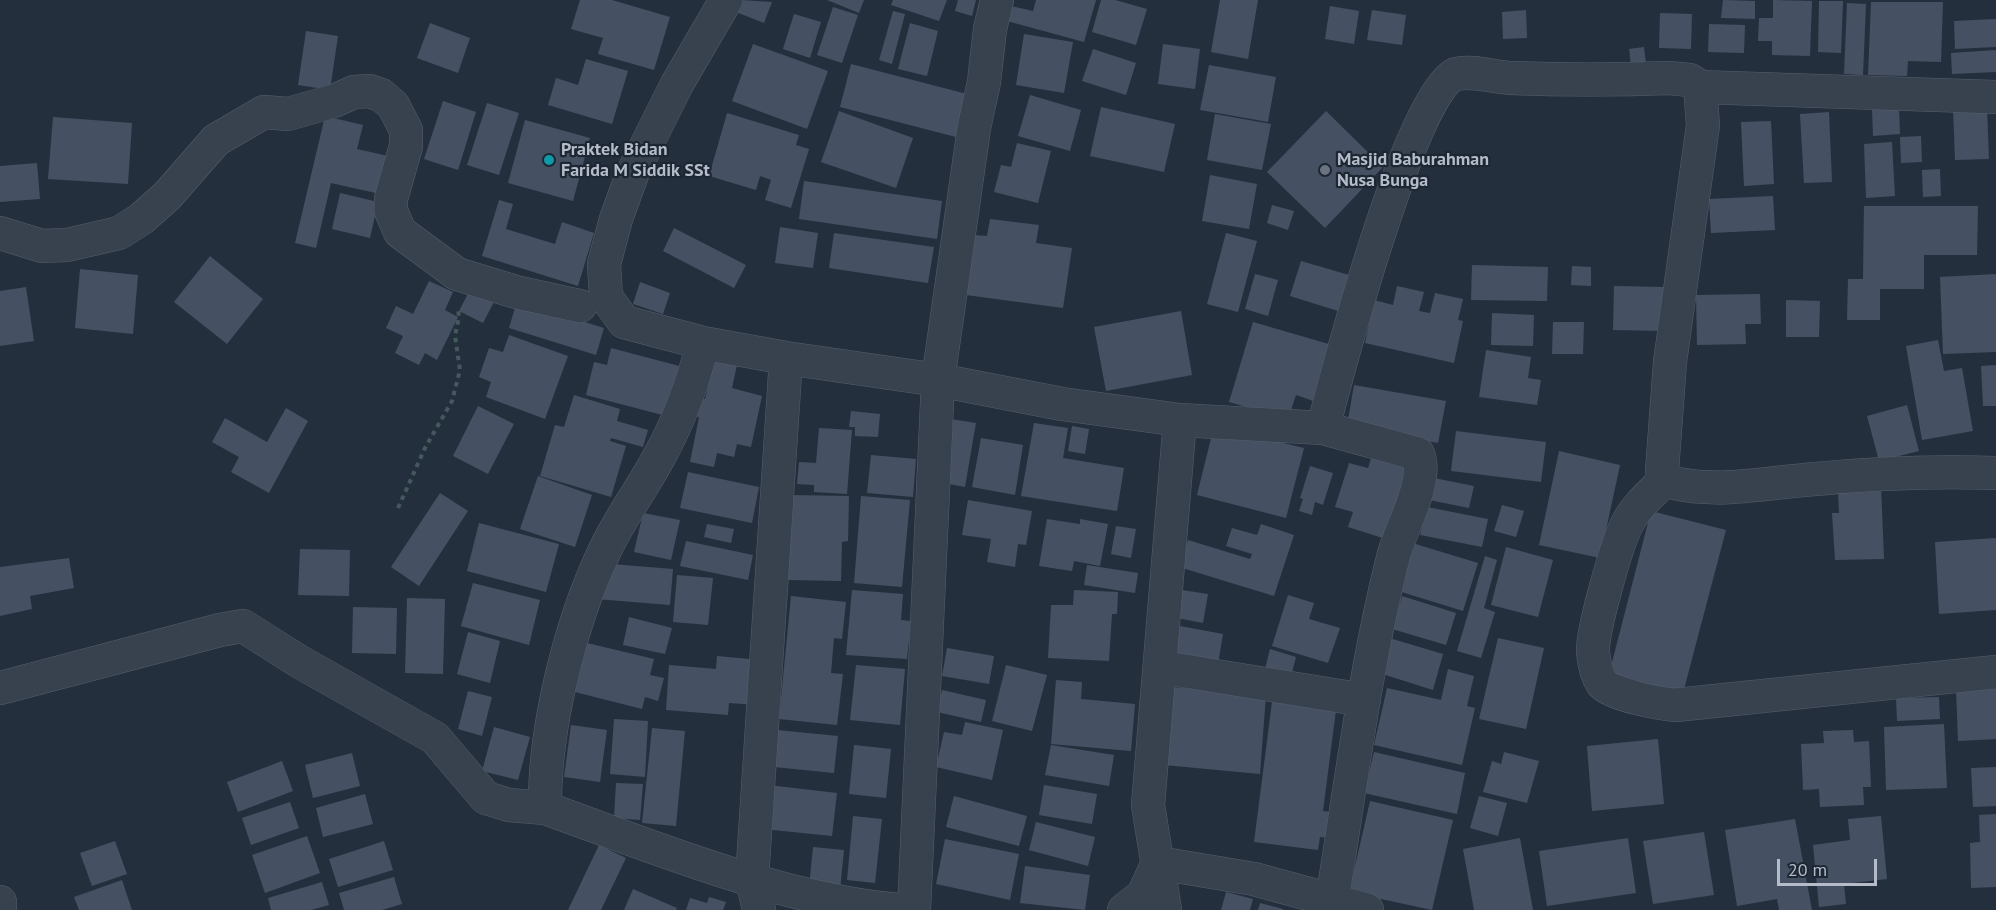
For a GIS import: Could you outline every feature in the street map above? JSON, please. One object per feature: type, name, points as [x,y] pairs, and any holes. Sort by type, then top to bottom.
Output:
[{"type":"street","points":[[726,0],[678,84],[633,172],[616,219],[604,264],[606,297],[624,322],[704,343],[786,358],[938,380],[1062,404],[1180,420],[1323,428],[1413,451],[1420,461],[1416,493],[1394,552],[1364,700],[1332,900]]},
{"type":"street","points":[[0,688],[220,630],[243,626],[300,662],[435,738],[486,798],[509,805],[545,808],[755,895],[898,910],[938,380],[974,128],[997,0]]},
{"type":"street","points":[[1323,428],[1347,332],[1419,121],[1447,79],[1454,74],[1508,78],[1669,78],[1690,80],[1700,87],[1996,97]]},
{"type":"street","points":[[1700,87],[1703,125],[1670,362],[1662,471],[1666,479],[1678,484],[1722,487],[1863,474],[1946,471],[1996,473]]},
{"type":"street","points":[[0,233],[42,246],[67,245],[119,232],[141,219],[167,196],[216,140],[264,112],[288,114],[334,101],[354,92],[369,91],[381,95],[393,105],[406,129],[406,146],[391,199],[394,221],[408,240],[436,256],[457,274],[516,292],[580,306]]},
{"type":"street","points":[[545,808],[544,772],[556,705],[580,613],[604,551],[675,427],[689,395],[704,343]]},
{"type":"street","points":[[755,895],[786,358]]},
{"type":"street","points":[[1165,910],[1158,863],[1152,842],[1148,806],[1180,420]]},
{"type":"street","points":[[1666,479],[1642,503],[1626,525],[1600,611],[1593,651],[1597,673],[1604,686],[1650,703],[1676,705],[1996,672]]},
{"type":"street","points":[[1160,667],[1364,700]]},
{"type":"street","points":[[1158,863],[1254,879],[1367,910]]},
{"type":"street","points":[[1124,910],[1143,895],[1158,863]]},
{"type":"street","points":[[0,902],[0,910]]},
{"type":"path","points":[[398,508],[425,448],[452,400],[460,370],[455,336],[459,317],[457,274]]},
{"type":"building","points":[[580,0],[612,0],[670,17],[654,70],[598,54],[603,38],[571,29]]},
{"type":"building","points":[[741,0],[772,2],[764,23],[736,12]]},
{"type":"building","points":[[827,0],[864,0],[859,13]]},
{"type":"building","points":[[893,0],[947,0],[939,21],[891,5]]},
{"type":"building","points":[[958,0],[976,0],[972,16],[955,11]]},
{"type":"building","points":[[1036,0],[1096,0],[1084,42],[1007,21],[1011,6],[1033,11]]},
{"type":"building","points":[[1101,0],[1115,0],[1147,9],[1136,45],[1092,32]]},
{"type":"building","points":[[1220,0],[1258,0],[1248,59],[1211,52]]},
{"type":"building","points":[[1723,0],[1755,1],[1755,19],[1721,18]]},
{"type":"building","points":[[1773,0],[1812,1],[1810,56],[1772,55],[1772,41],[1758,41],[1759,18],[1773,18]]},
{"type":"building","points":[[1819,1],[1843,1],[1841,53],[1818,52]]},
{"type":"building","points":[[1871,2],[1943,2],[1941,62],[1908,61],[1907,76],[1868,75]]},
{"type":"building","points":[[1847,3],[1866,4],[1863,75],[1844,74]]},
{"type":"building","points":[[1330,6],[1359,11],[1354,44],[1325,39]]},
{"type":"building","points":[[833,7],[858,15],[842,63],[817,55]]},
{"type":"building","points":[[1372,10],[1406,15],[1402,45],[1367,40]]},
{"type":"building","points":[[1526,10],[1527,38],[1503,39],[1502,12]]},
{"type":"building","points":[[893,11],[905,14],[892,64],[879,60]]},
{"type":"building","points":[[1660,13],[1692,14],[1691,49],[1659,48]]},
{"type":"building","points":[[794,14],[821,22],[810,58],[783,49]]},
{"type":"building","points":[[1996,19],[1996,47],[1955,49],[1954,21]]},
{"type":"building","points":[[430,23],[470,38],[458,73],[417,58]]},
{"type":"building","points":[[910,23],[938,31],[927,76],[898,69]]},
{"type":"building","points":[[1709,24],[1745,25],[1744,53],[1708,52]]},
{"type":"building","points":[[306,31],[338,36],[330,90],[298,85]]},
{"type":"building","points":[[1024,34],[1073,42],[1064,93],[1016,85]]},
{"type":"building","points":[[753,44],[828,71],[807,129],[732,101]]},
{"type":"building","points":[[1163,44],[1200,49],[1195,89],[1158,84]]},
{"type":"building","points":[[1644,47],[1647,72],[1632,74],[1629,49]]},
{"type":"building","points":[[1093,49],[1136,63],[1126,95],[1082,81]]},
{"type":"building","points":[[1996,50],[1996,72],[1952,74],[1951,53]]},
{"type":"building","points":[[586,59],[628,71],[612,124],[548,105],[556,78],[578,85]]},
{"type":"building","points":[[851,64],[967,94],[956,137],[840,107]]},
{"type":"building","points":[[1209,65],[1276,77],[1268,122],[1200,110]]},
{"type":"building","points":[[1030,95],[1081,110],[1070,151],[1018,136]]},
{"type":"building","points":[[443,101],[476,112],[458,170],[424,159]]},
{"type":"building","points":[[487,103],[519,113],[499,175],[467,165]]},
{"type":"building","points":[[1101,107],[1175,124],[1164,172],[1090,156]]},
{"type":"building","points":[[1899,108],[1900,134],[1873,136],[1872,109]]},
{"type":"building","points":[[1987,108],[1989,159],[1955,160],[1953,109]]},
{"type":"building","points":[[839,111],[913,138],[896,188],[821,162]]},
{"type":"building","name":"Masjid Baburahman Nusa Bunga","points":[[1326,111],[1383,167],[1325,228],[1267,172]]},
{"type":"building","points":[[1829,112],[1832,182],[1804,183],[1800,114]]},
{"type":"building","points":[[727,113],[799,135],[796,145],[809,149],[791,208],[765,200],[771,180],[760,176],[756,190],[709,176]]},
{"type":"building","points":[[1215,114],[1271,124],[1262,170],[1207,160]]},
{"type":"building","points":[[325,116],[363,125],[357,149],[397,158],[389,196],[331,183],[316,248],[295,243]]},
{"type":"building","points":[[53,117],[132,123],[128,184],[48,179]]},
{"type":"building","name":"Praktek Bidan Farida M Siddik SSt","points":[[525,120],[590,138],[573,201],[508,183]]},
{"type":"building","points":[[1771,121],[1774,184],[1744,186],[1741,122]]},
{"type":"building","points":[[1921,136],[1922,162],[1901,163],[1900,137]]},
{"type":"building","points":[[1892,142],[1895,196],[1866,198],[1864,144]]},
{"type":"building","points":[[1017,143],[1051,151],[1038,203],[994,192],[1001,165],[1011,167]]},
{"type":"building","points":[[37,163],[40,199],[0,202],[0,166]]},
{"type":"building","points":[[1940,169],[1941,196],[1923,197],[1922,170]]},
{"type":"building","points":[[1210,175],[1257,184],[1249,229],[1202,221]]},
{"type":"building","points":[[804,181],[942,201],[937,239],[799,219]]},
{"type":"building","points":[[340,193],[378,202],[370,238],[332,229]]},
{"type":"building","points":[[1773,196],[1775,230],[1711,233],[1709,199]]},
{"type":"building","points":[[499,200],[513,204],[506,229],[555,244],[562,222],[594,233],[578,286],[482,256]]},
{"type":"building","points":[[1272,205],[1294,211],[1288,230],[1267,223]]},
{"type":"building","points":[[1864,206],[1978,206],[1977,255],[1924,255],[1924,289],[1880,289],[1880,320],[1847,320],[1848,279],[1863,279]]},
{"type":"building","points":[[990,219],[1039,225],[1036,243],[1072,248],[1063,308],[966,295],[974,235],[987,236]]},
{"type":"building","points":[[780,227],[818,233],[813,268],[775,263]]},
{"type":"building","points":[[674,228],[746,265],[734,288],[663,251]]},
{"type":"building","points":[[834,233],[934,247],[928,283],[829,268]]},
{"type":"building","points":[[1226,233],[1257,241],[1238,312],[1207,304]]},
{"type":"building","points":[[210,256],[263,299],[227,344],[174,302]]},
{"type":"building","points":[[1301,261],[1349,275],[1338,311],[1290,296]]},
{"type":"building","points":[[1472,265],[1548,267],[1547,301],[1471,300]]},
{"type":"building","points":[[1572,266],[1591,267],[1591,286],[1571,285]]},
{"type":"building","points":[[80,269],[138,275],[133,334],[75,328]]},
{"type":"building","points":[[1255,274],[1278,280],[1268,316],[1245,309]]},
{"type":"building","points":[[1996,274],[1996,352],[1943,354],[1940,277]]},
{"type":"building","points":[[429,281],[453,292],[445,310],[458,317],[437,360],[425,353],[419,365],[395,353],[403,336],[386,328],[396,306],[413,314]]},
{"type":"building","points":[[640,282],[670,293],[663,314],[633,304]]},
{"type":"building","points":[[472,286],[496,298],[483,323],[459,311]]},
{"type":"building","points":[[1397,286],[1424,292],[1419,311],[1430,313],[1435,293],[1463,299],[1458,320],[1463,321],[1454,363],[1365,343],[1374,300],[1393,305]]},
{"type":"building","points":[[1614,286],[1664,287],[1663,331],[1613,330]]},
{"type":"building","points":[[26,287],[34,341],[0,346],[0,291]]},
{"type":"building","points":[[1760,294],[1761,324],[1745,324],[1746,344],[1697,345],[1696,295]]},
{"type":"building","points":[[1786,300],[1820,301],[1819,337],[1786,337]]},
{"type":"building","points":[[517,301],[604,328],[596,355],[509,328]]},
{"type":"building","points":[[1181,311],[1192,375],[1106,391],[1094,327]]},
{"type":"building","points":[[1492,313],[1534,315],[1533,346],[1491,345]]},
{"type":"building","points":[[1253,322],[1339,347],[1322,404],[1296,395],[1288,419],[1229,402]]},
{"type":"building","points":[[1553,322],[1584,322],[1583,354],[1552,354]]},
{"type":"building","points":[[509,335],[568,356],[545,419],[486,397],[491,382],[479,377],[489,348],[503,352]]},
{"type":"building","points":[[1938,340],[1944,371],[1962,368],[1973,431],[1922,440],[1906,346]]},
{"type":"building","points":[[611,348],[683,367],[670,417],[586,395],[594,362],[607,365]]},
{"type":"building","points":[[1486,350],[1531,357],[1528,378],[1541,380],[1537,405],[1479,397]]},
{"type":"building","points":[[714,360],[737,365],[732,388],[762,396],[751,447],[737,444],[734,457],[717,453],[714,467],[690,462],[699,417],[694,416],[698,398],[705,399]]},
{"type":"building","points":[[1996,365],[1996,406],[1983,406],[1981,366]]},
{"type":"building","points":[[1354,385],[1446,401],[1438,443],[1347,426]]},
{"type":"building","points":[[574,395],[620,409],[617,421],[648,430],[643,447],[611,438],[610,441],[626,446],[611,497],[540,476],[555,425],[564,427]]},
{"type":"building","points":[[1907,405],[1919,451],[1879,461],[1867,416]]},
{"type":"building","points":[[478,406],[514,424],[488,474],[453,456]]},
{"type":"building","points":[[286,408],[308,421],[269,493],[231,472],[239,457],[212,442],[225,418],[267,442]]},
{"type":"building","points":[[851,411],[880,414],[878,437],[855,436],[855,427],[849,427]]},
{"type":"building","points":[[951,419],[976,423],[965,487],[939,482]]},
{"type":"building","points":[[1034,423],[1068,428],[1063,458],[1124,468],[1117,511],[1021,496]]},
{"type":"building","points":[[1072,426],[1089,429],[1085,454],[1068,451]]},
{"type":"building","points":[[1214,426],[1304,448],[1286,518],[1197,495]]},
{"type":"building","points":[[819,428],[852,430],[847,494],[814,492],[814,485],[797,484],[799,462],[816,463]]},
{"type":"building","points":[[1456,431],[1546,442],[1541,482],[1451,471]]},
{"type":"building","points":[[981,438],[1023,445],[1015,495],[972,487]]},
{"type":"building","points":[[1559,451],[1620,465],[1600,558],[1539,545]]},
{"type":"building","points":[[1373,452],[1412,464],[1392,541],[1348,527],[1353,512],[1335,507],[1349,463],[1368,468]]},
{"type":"building","points":[[871,455],[916,459],[913,497],[867,493]]},
{"type":"building","points":[[1310,466],[1333,473],[1323,505],[1315,502],[1312,515],[1299,511],[1303,499],[1300,498]]},
{"type":"building","points":[[688,472],[759,487],[752,523],[680,508]]},
{"type":"building","points":[[538,476],[592,495],[575,547],[520,529]]},
{"type":"building","points":[[1434,478],[1474,486],[1469,508],[1429,500]]},
{"type":"building","points":[[1881,486],[1884,559],[1835,560],[1832,513],[1839,513],[1838,489]]},
{"type":"building","points":[[440,493],[468,511],[419,586],[391,567]]},
{"type":"building","points":[[789,495],[849,496],[848,541],[842,542],[841,581],[787,580]]},
{"type":"building","points":[[861,496],[910,500],[902,587],[854,583]]},
{"type":"building","points":[[968,500],[1032,511],[1026,545],[1018,544],[1015,567],[987,562],[991,539],[962,535]]},
{"type":"building","points":[[1502,505],[1524,511],[1516,537],[1494,531]]},
{"type":"building","points":[[1427,507],[1488,519],[1482,547],[1420,535]]},
{"type":"building","points":[[1651,511],[1726,530],[1682,697],[1608,678]]},
{"type":"building","points":[[643,513],[680,520],[671,560],[634,552]]},
{"type":"building","points":[[1047,519],[1080,524],[1080,519],[1108,524],[1100,566],[1074,561],[1072,571],[1039,566]]},
{"type":"building","points":[[479,523],[559,544],[546,592],[467,571]]},
{"type":"building","points":[[707,524],[734,529],[731,543],[704,537]]},
{"type":"building","points":[[1261,524],[1294,535],[1274,596],[1179,567],[1188,540],[1250,559],[1252,554],[1226,546],[1232,528],[1257,535]]},
{"type":"building","points":[[1116,526],[1136,529],[1131,558],[1111,554]]},
{"type":"building","points":[[1996,538],[1996,610],[1939,614],[1935,542]]},
{"type":"building","points":[[686,541],[753,555],[748,580],[680,566]]},
{"type":"building","points":[[1409,542],[1478,563],[1463,611],[1395,590]]},
{"type":"building","points":[[1506,547],[1553,560],[1538,617],[1491,605]]},
{"type":"building","points":[[300,549],[350,550],[349,596],[298,595]]},
{"type":"building","points":[[1485,556],[1497,560],[1484,608],[1495,612],[1481,658],[1457,651]]},
{"type":"building","points":[[69,558],[74,588],[30,596],[32,609],[0,616],[0,567]]},
{"type":"building","points":[[599,563],[673,569],[670,605],[596,599]]},
{"type":"building","points":[[1087,565],[1138,573],[1135,593],[1084,585]]},
{"type":"building","points":[[677,575],[713,578],[708,625],[673,622]]},
{"type":"building","points":[[473,583],[540,600],[529,645],[461,626]]},
{"type":"building","points":[[852,590],[903,594],[901,620],[911,621],[907,659],[846,655]]},
{"type":"building","points":[[1074,590],[1118,592],[1117,614],[1112,614],[1109,661],[1048,658],[1051,605],[1073,605]]},
{"type":"building","points":[[1182,590],[1208,594],[1203,623],[1177,618]]},
{"type":"building","points":[[1288,595],[1314,603],[1309,619],[1340,628],[1328,663],[1272,646]]},
{"type":"building","points":[[791,596],[846,602],[842,639],[834,638],[831,673],[843,674],[837,725],[779,719]]},
{"type":"building","points":[[1402,596],[1456,613],[1446,645],[1392,629]]},
{"type":"building","points":[[407,598],[445,599],[443,674],[405,673]]},
{"type":"building","points":[[353,607],[397,608],[396,654],[352,653]]},
{"type":"building","points":[[629,617],[672,628],[665,654],[623,645]]},
{"type":"building","points":[[1180,626],[1223,634],[1218,664],[1175,657]]},
{"type":"building","points":[[468,632],[500,641],[490,683],[457,674]]},
{"type":"building","points":[[1386,637],[1443,654],[1433,690],[1376,672]]},
{"type":"building","points":[[1498,638],[1544,648],[1526,729],[1479,719]]},
{"type":"building","points":[[587,643],[654,659],[650,675],[664,678],[658,701],[645,697],[642,709],[575,692]]},
{"type":"building","points":[[947,648],[994,656],[989,684],[942,676]]},
{"type":"building","points":[[1270,649],[1296,657],[1290,680],[1264,673]]},
{"type":"building","points":[[717,656],[760,660],[756,705],[729,703],[728,715],[666,710],[669,665],[716,669]]},
{"type":"building","points":[[856,665],[905,669],[900,725],[850,720]]},
{"type":"building","points":[[1006,665],[1047,675],[1032,731],[992,721]]},
{"type":"building","points":[[1448,669],[1474,676],[1467,706],[1475,708],[1462,765],[1374,745],[1387,688],[1441,700]]},
{"type":"building","points":[[1056,680],[1082,682],[1081,699],[1135,704],[1131,751],[1051,744]]},
{"type":"building","points":[[1171,687],[1266,695],[1260,774],[1164,765]]},
{"type":"building","points":[[1996,687],[1996,739],[1958,741],[1956,689]]},
{"type":"building","points":[[942,690],[986,700],[981,722],[937,712]]},
{"type":"building","points":[[468,691],[492,697],[482,736],[458,729]]},
{"type":"building","points":[[1939,697],[1940,719],[1897,721],[1896,698]]},
{"type":"building","points":[[1272,702],[1336,710],[1323,811],[1340,813],[1337,839],[1320,837],[1318,850],[1254,842]]},
{"type":"building","points":[[614,719],[648,721],[645,777],[610,774]]},
{"type":"building","points":[[965,722],[1003,730],[992,780],[936,767],[944,732],[962,735]]},
{"type":"building","points":[[1944,724],[1947,788],[1886,790],[1884,727]]},
{"type":"building","points":[[571,725],[607,730],[600,782],[564,777]]},
{"type":"building","points":[[494,727],[530,737],[518,780],[482,771]]},
{"type":"building","points":[[652,728],[685,731],[676,826],[642,823]]},
{"type":"building","points":[[777,730],[838,736],[834,773],[774,767]]},
{"type":"building","points":[[1853,730],[1854,742],[1869,741],[1871,787],[1863,787],[1864,805],[1820,807],[1819,789],[1803,790],[1801,744],[1824,743],[1823,731]]},
{"type":"building","points":[[1658,739],[1664,804],[1592,811],[1587,746]]},
{"type":"building","points":[[854,745],[891,749],[886,798],[849,794]]},
{"type":"building","points":[[1051,745],[1114,755],[1109,786],[1045,775]]},
{"type":"building","points":[[1374,752],[1465,773],[1457,814],[1364,793]]},
{"type":"building","points":[[1504,752],[1539,761],[1527,803],[1483,792],[1492,761],[1501,764]]},
{"type":"building","points":[[352,753],[360,786],[313,798],[305,765]]},
{"type":"building","points":[[282,761],[293,791],[238,812],[227,782]]},
{"type":"building","points":[[1996,767],[1996,806],[1973,807],[1971,768]]},
{"type":"building","points":[[616,783],[643,784],[640,820],[614,818]]},
{"type":"building","points":[[768,785],[837,793],[832,836],[763,829]]},
{"type":"building","points":[[1044,785],[1097,794],[1092,824],[1039,815]]},
{"type":"building","points":[[365,794],[373,824],[323,837],[316,808]]},
{"type":"building","points":[[954,796],[1027,816],[1019,846],[946,827]]},
{"type":"building","points":[[1479,796],[1507,803],[1498,836],[1470,828]]},
{"type":"building","points":[[1370,801],[1453,820],[1432,910],[1349,892]]},
{"type":"building","points":[[290,802],[299,828],[251,845],[242,818]]},
{"type":"building","points":[[1996,814],[1996,887],[1971,888],[1970,843],[1980,842],[1979,815]]},
{"type":"building","points":[[853,816],[882,819],[875,883],[847,880]]},
{"type":"building","points":[[1881,816],[1887,879],[1844,884],[1846,904],[1819,907],[1813,845],[1850,840],[1848,819]]},
{"type":"building","points":[[1795,819],[1812,910],[1779,910],[1777,899],[1737,906],[1725,830]]},
{"type":"building","points":[[1036,822],[1095,837],[1088,866],[1029,850]]},
{"type":"building","points":[[1704,832],[1714,895],[1653,904],[1643,841]]},
{"type":"building","points":[[307,836],[320,873],[265,893],[252,855]]},
{"type":"building","points":[[1520,838],[1533,910],[1474,910],[1463,849]]},
{"type":"building","points":[[1628,838],[1636,893],[1547,906],[1539,851]]},
{"type":"building","points":[[945,839],[1019,854],[1010,900],[936,884]]},
{"type":"building","points":[[115,841],[127,874],[92,886],[80,853]]},
{"type":"building","points":[[384,841],[393,870],[338,887],[329,859]]},
{"type":"building","points":[[599,845],[626,858],[601,910],[568,910]]},
{"type":"building","points":[[813,847],[844,850],[840,890],[809,887]]},
{"type":"building","points":[[1025,866],[1090,875],[1085,910],[1020,903]]},
{"type":"building","points":[[394,877],[402,904],[382,910],[344,910],[339,893]]},
{"type":"building","points":[[122,880],[132,910],[79,910],[74,897]]},
{"type":"building","points":[[322,882],[329,905],[311,910],[271,910],[268,898]]},
{"type":"building","points":[[633,889],[677,908],[676,910],[624,910]]},
{"type":"building","points":[[1226,892],[1253,899],[1250,910],[1221,910]]},
{"type":"building","points":[[709,897],[726,902],[723,910],[686,910],[690,898],[707,903]]},
{"type":"building","points":[[1260,903],[1283,909],[1283,910],[1258,910]]},
{"type":"place","name":"Praktek Bidan Farida M Siddik SSt","points":[[549,160]]},
{"type":"place","name":"Masjid Baburahman Nusa Bunga","points":[[1325,170]]}]
